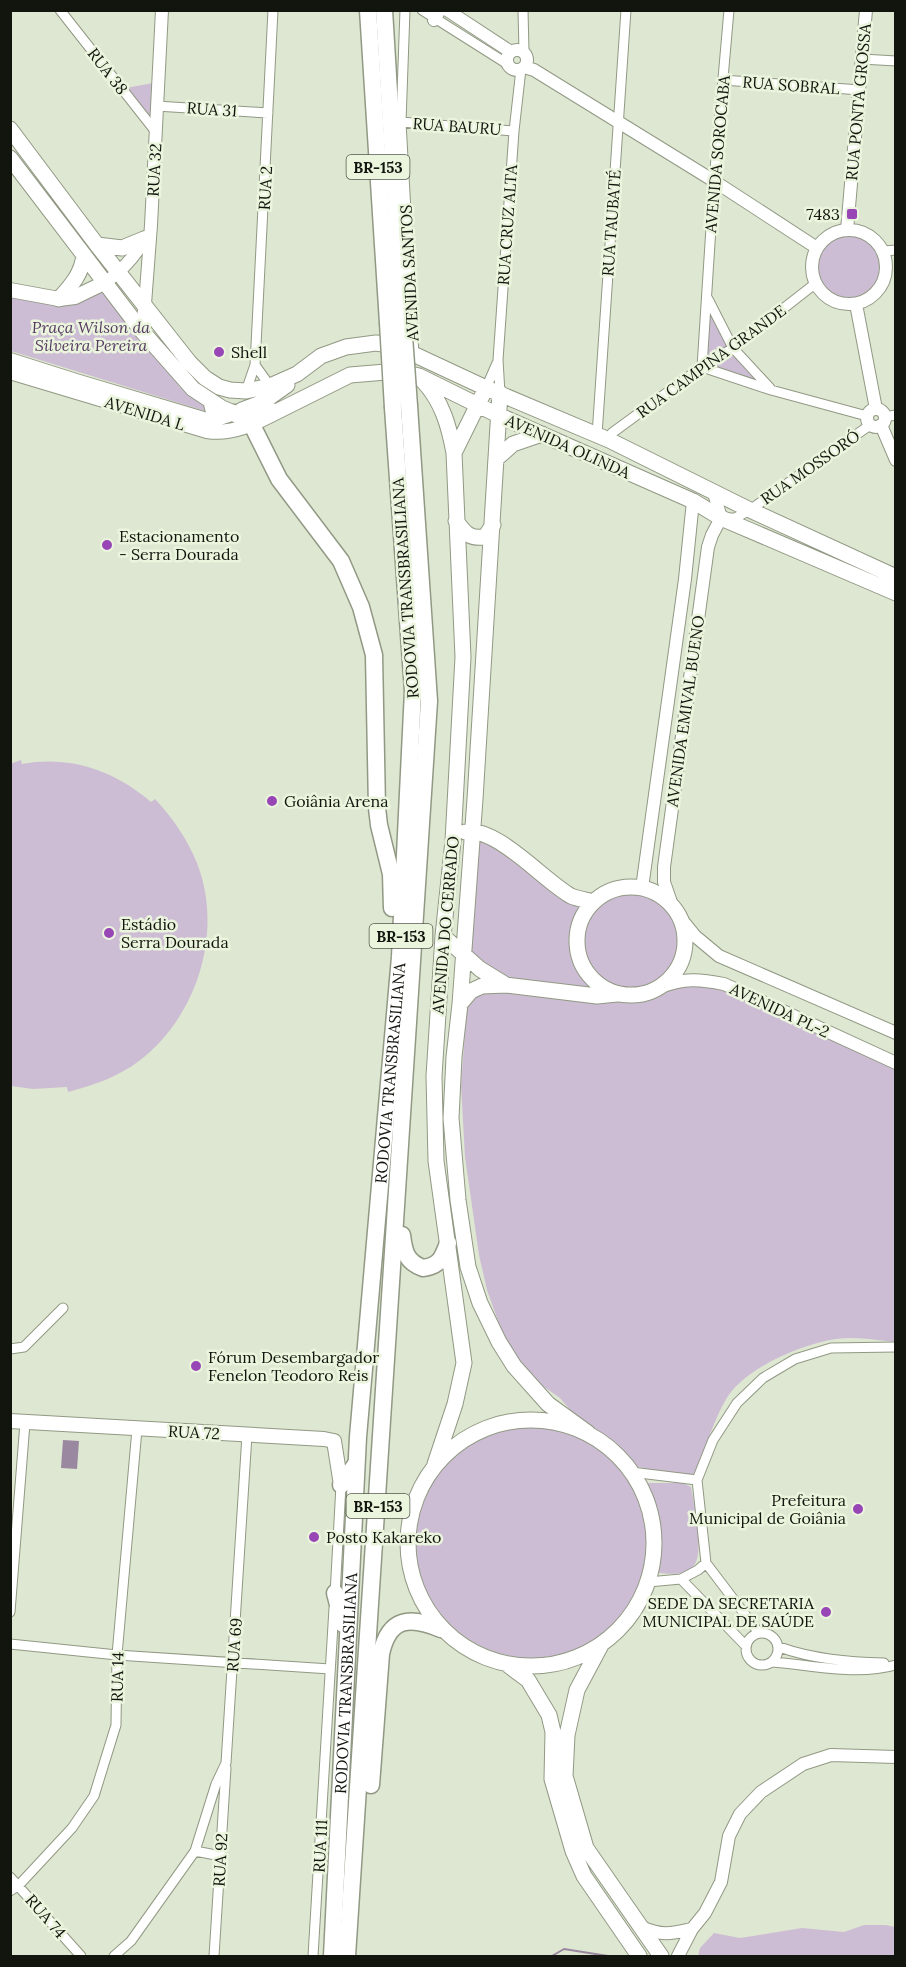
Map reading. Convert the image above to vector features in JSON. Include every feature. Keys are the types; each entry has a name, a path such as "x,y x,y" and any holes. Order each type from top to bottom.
{"highway":[{"name":"RODOVIA TRANSBRASILIANA","path":"368,10 396,322"},
{"name":"RODOVIA TRANSBRASILIANA","path":"332,1956 357,1463 397,992 413,691 384,10"},
{"name":"RODOVIA TRANSBRASILIANA","path":"347,1956 398,1204 429,701 401,407"},
{"path":"234,413 251,423 279,478 341,561 361,607 374,655 376,808 391,874 392,955 397,992"},
{"path":"398,1204 405,1253 413,1264 423,1269 434,1266 443,1258 448,1243"},
{"path":"341,1485 357,1463"},
{"path":"335,1593 342,1617 347,1666"},
{"path":"352,1892 360,1862 369,1806 384,1639 400,1623 410,1621 424,1622 441,1629"}],"main road":[{"path":"10,129 189,362 205,378 219,387 246,391 234,413"},
{"path":"10,158 141,330 193,389 211,402 234,413 262,402 286,386 297,374"},
{"path":"98,245 122,248 144,239"},
{"path":"59,299 79,273 84,255"},
{"path":"10,290 59,299 75,297 106,282"},
{"name":"AVENIDA OLINDA","path":"246,391 270,386 297,374 321,356 345,347 376,343 396,346 493,391 603,437 750,510 896,577"},
{"name":"AVENIDA L","path":"10,360 75,386 221,434 278,411"},
{"name":"AVENIDA OLINDA","path":"234,413 278,411 356,373 398,371 419,376 498,415 693,501 721,518 896,593"},
{"name":"AVENIDA L","path":"10,372 75,386 210,421 234,413"},
{"path":"419,376 434,392 449,425 454,453"},
{"name":"AVENIDA DO CERRADO","path":"435,1464 455,1404 464,1363 436,1161 434,1076 443,936 453,841 463,657 454,453 476,404 493,391 498,415 493,525 451,1118 458,1200 468,1266 480,1303 499,1342 514,1366 548,1404 616,1454 638,1481 650,1509 655,1539 652,1569 648,1582 625,1624 601,1645"},
{"path":"210,421 214,414 211,402"},
{"path":"496,459 513,444 542,434"},
{"path":"456,521 466,535 476,538 485,537 493,525"},
{"path":"475,798 484,820 502,844"},
{"path":"453,841 463,833 473,831 502,844 572,896 594,902"},
{"path":"460,1004 471,991 482,986 506,985 597,996 642,994 660,987 674,974 683,957 686,939 681,920 672,905 659,894 642,888 625,887 608,892 594,902 584,914 579,927 577,942 579,957 586,970 595,981 622,994"},
{"path":"443,936 480,969 506,985"},
{"name":"RUA 72","path":"10,1421 324,1439 334,1441 341,1485"},
{"path":"588,1433 548,1421 506,1422 467,1437 435,1464 416,1494 407,1529 408,1566 420,1600 441,1629 466,1648 494,1661 508,1665 541,1666 572,1659 601,1645"},
{"path":"601,1645 577,1690 567,1735 565,1776 586,1848 661,1956"},
{"path":"508,1665 528,1680 549,1715 553,1732 552,1779 573,1851 584,1876 639,1956"}],"street":[{"name":"RUA 38","path":"60,10 156,132"},
{"name":"RUA 32","path":"141,330 151,225 162,10"},
{"name":"RUA 2","path":"246,391 255,365 273,10"},
{"name":"AVENIDA SANTOS","path":"405,10 401,122 414,355"},
{"path":"422,10 437,15 520,61 714,181 817,248"},
{"path":"447,10 520,61"},
{"name":"RUA CRUZ ALTA","path":"493,391 498,360 523,10"},
{"name":"RUA TAUBATÉ","path":"603,437 618,122 626,10"},
{"name":"AVENIDA SOROCABA","path":"702,367 714,181 729,10"},
{"name":"RUA PONTA GROSSA","path":"847,230 866,10"},
{"path":"862,59 896,61"},
{"name":"RUA SOBRAL","path":"723,80 860,90"},
{"name":"RUA 31","path":"156,106 268,113"},
{"name":"RUA BAURU","path":"401,122 514,131"},
{"path":"10,176 27,179"},
{"path":"106,282 141,247 151,225"},
{"path":"847,230 859,231 890,251 885,278 880,288 865,301 856,304 842,303 825,295 816,283 812,268 817,248 825,239 847,230"},
{"name":"RUA CAMPINA GRANDE","path":"603,437 612,433 702,367 733,348 816,283"},
{"path":"707,298 733,348 771,390"},
{"path":"856,304 879,418 895,457"},
{"name":"RUA CRUZ ALTA","path":"493,391 498,360"},
{"path":"255,365 270,386"},
{"path":"702,367 771,390 879,418"},
{"name":"RUA MOSSORÓ","path":"721,518 735,518 750,510 879,418"},
{"path":"714,492 721,518"},
{"name":"AVENIDA EMIVAL BUENO","path":"642,888 693,501"},
{"name":"AVENIDA EMIVAL BUENO","path":"672,905 664,882 664,867 700,597 710,541 721,518"},
{"path":"684,579 696,582 700,597"},
{"path":"658,780 662,790 663,805 671,812"},
{"name":"AVENIDA PL-2","path":"681,920 695,936 719,956 896,1033"},
{"name":"AVENIDA PL-2","path":"660,987 677,981 698,979 724,984 896,1063"},
{"path":"10,1349 24,1347 63,1308"},
{"path":"759,1633 706,1563 697,1480 713,1440 737,1403 763,1378 795,1359 831,1348 896,1347"},
{"path":"10,1611 25,1423"},
{"name":"RUA 14","path":"10,1891 19,1885 72,1828 94,1796 116,1725 117,1655 137,1429"},
{"name":"RUA 69","path":"114,1956 130,1941 195,1851 216,1784 226,1762 248,1435"},
{"path":"631,1472 697,1480"},
{"name":"RUA 111","path":"314,1956 341,1485"},
{"path":"648,1582 681,1579 706,1563"},
{"path":"681,1579 746,1646 748,1655 755,1663 772,1662 850,1670 880,1669 896,1663"},
{"path":"746,1646 751,1638 759,1633 765,1633 774,1638 779,1647 803,1656 850,1662 896,1663"},
{"path":"10,1644 117,1655 330,1669"},
{"path":"772,1662 776,1658 779,1647"},
{"path":"678,1956 721,1882 729,1836 740,1814 761,1792 803,1764 831,1755 896,1756"},
{"name":"RUA 92","path":"214,1956 226,1762"},
{"path":"195,1851 221,1856"},
{"name":"RUA 74","path":"10,1876 81,1956"},
{"path":"641,1927 666,1935 692,1929"}],"green space":[{"path":"153,83 151,119 126,88"},
{"path":"843,234 855,234 872,243 879,254 881,266 879,278 872,289 855,298 843,298 831,293 822,284 817,272 817,260 822,248 831,239"},
{"name":"Praça Wilson da Silveira Pereira","path":"104,287 179,386 207,407 205,411 11,351 10,298 53,304"},
{"path":"709,310 728,346 705,359"},
{"path":"732,350 764,385 707,366"},
{"name":"Estádio Serra Dourada","path":"21,760 22,764 58,762 91,768 123,782 151,802 155,799 174,821 189,846 205,890 206,944 200,971 190,997 176,1021 159,1043 131,1067 105,1080 68,1092 67,1087 33,1089 11,1086 10,764"},
{"path":"487,839 580,905 571,926 570,949 576,970 591,988 512,980 501,976 468,952 475,843"},
{"path":"631,890 650,894 666,904 676,920 680,939 676,958 666,974 650,984 631,988 612,984 596,974 586,958 582,939 586,920 596,904 612,894"},
{"path":"678,985 716,985 895,1068 895,1342 836,1339 779,1357 752,1373 740,1382 726,1399 694,1474 685,1477 635,1466 628,1461 618,1447 577,1418 560,1398 514,1366 487,1290 479,1255 465,1157 461,1085 467,1005 474,993 488,988 622,1000 657,993"},
{"path":"532,1424 577,1433 597,1444 615,1458 629,1476 640,1496 649,1541 640,1586 629,1606 615,1624 597,1638 577,1649 532,1658 487,1649 467,1638 449,1624 435,1606 424,1586 415,1541 424,1496 435,1476 449,1458 467,1444 487,1433"},
{"path":"644,1483 683,1483 691,1487 699,1542 696,1562 688,1571 674,1574 655,1572 658,1548 657,1527 653,1506"},
{"path":"864,1925 895,1927 895,1956 698,1956 700,1948 714,1933 740,1938 802,1928 844,1932"}],"shaded area":[{"path":"63,1440 79,1441 77,1469 61,1468"}],"waterway":[{"path":"552,1956 564,1949 608,1956"}],"place":[{"name":"7483","path":"852,214"},
{"name":"Shell","path":"219,352"},
{"name":"Estacionamento - Serra Dourada","path":"107,545"},
{"name":"Goiânia Arena","path":"272,801"},
{"name":"Estádio Serra Dourada","path":"109,933"},
{"name":"Fórum Desembargador Fenelon Teodoro Reis","path":"196,1366"},
{"name":"Prefeitura Municipal de Goiânia","path":"858,1509"},
{"name":"Posto Kakareko","path":"314,1537"},
{"name":"SEDE DA SECRETARIA MUNICIPAL DE SAÚDE","path":"826,1612"}]}
